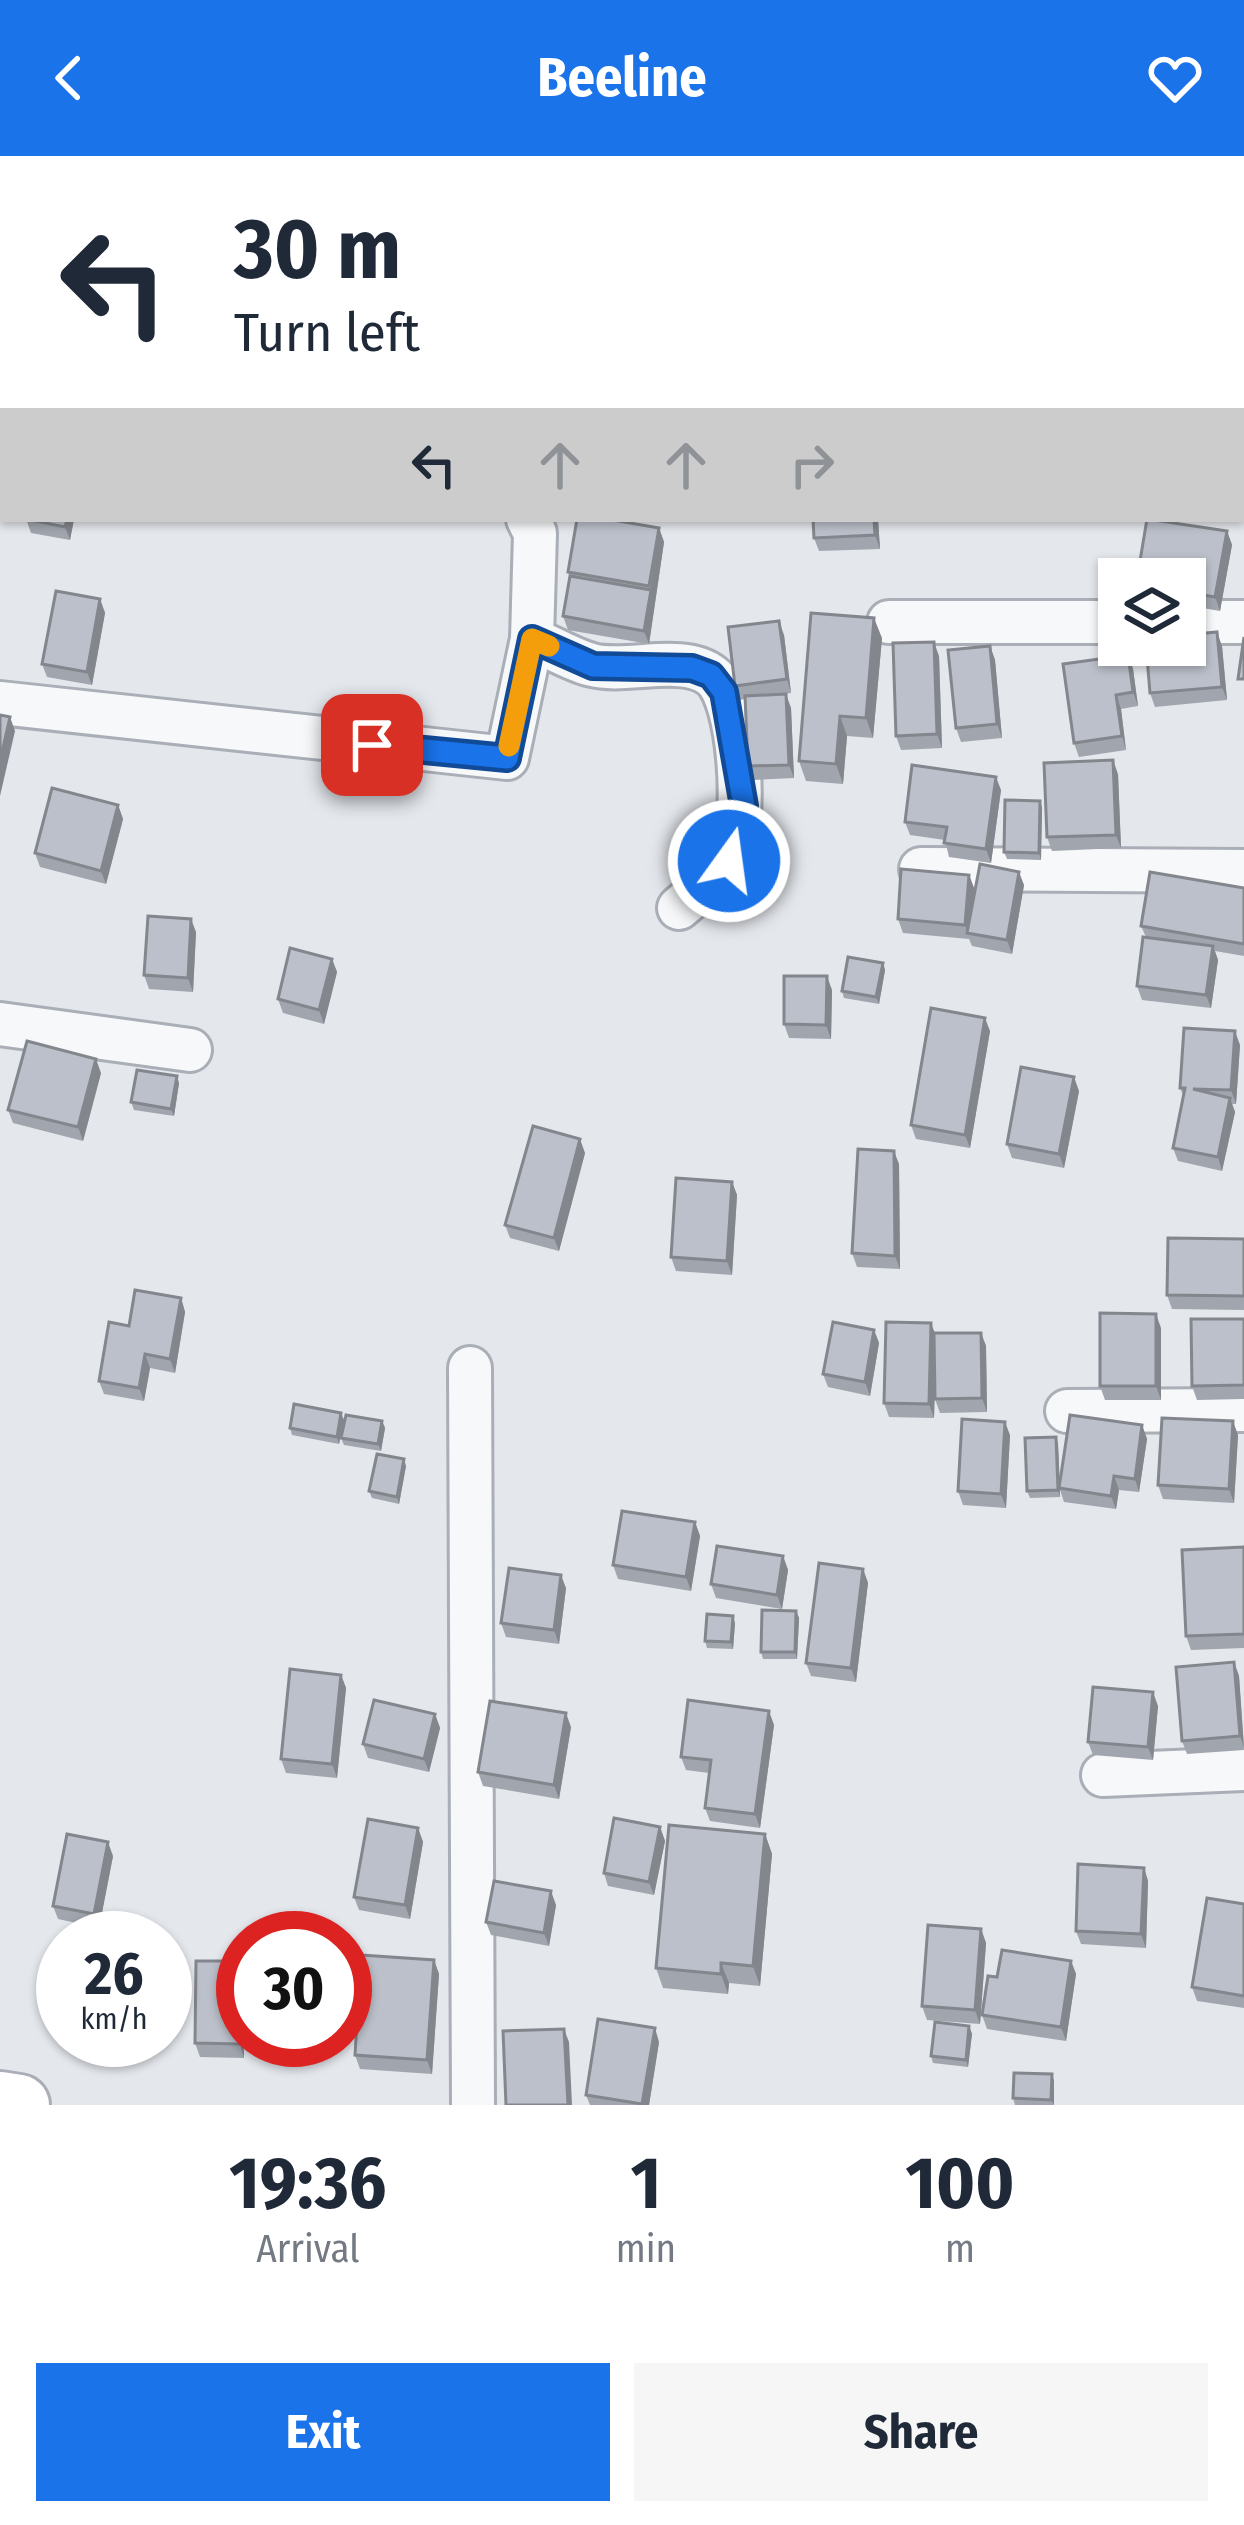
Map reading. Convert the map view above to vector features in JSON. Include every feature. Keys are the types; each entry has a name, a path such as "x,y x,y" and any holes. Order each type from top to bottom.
{"main road":[{"path":"0,2102 19,2105"}],"street":[{"path":"0,703 507,758 532,639 535,533 530,522"},
{"path":"889,622 1098,622"},
{"path":"1206,622 1244,622"},
{"path":"532,639 593,666 692,668 711,675 724,692 744,806 738,838 729,861 679,908"},
{"path":"921,869 1244,871"},
{"path":"0,1024 190,1049"},
{"path":"470,1368 473,2105"},
{"path":"1067,1411 1244,1410"},
{"path":"1103,1775 1244,1769"}],"building":[{"path":"576,522 659,528 649,586 568,572"},
{"path":"813,522 874,522 875,535 814,538"},
{"path":"1146,522 1227,531 1215,597 1206,596 1206,558 1140,558"},
{"path":"570,576 651,590 644,631 563,616"},
{"path":"56,591 100,599 87,672 42,664"},
{"path":"811,613 874,618 866,718 840,716 836,764 799,761"},
{"path":"779,621 787,679 735,686 728,627"},
{"path":"1217,632 1222,687 1150,693 1148,666 1206,666 1206,633"},
{"path":"1244,637 1244,679 1238,679"},
{"path":"934,642 937,734 896,736 893,643"},
{"path":"990,646 997,724 956,728 948,650"},
{"path":"1098,659 1098,666 1129,666 1133,692 1116,695 1122,736 1074,743 1063,664"},
{"path":"786,694 789,765 748,766 745,696"},
{"path":"0,715 10,717 0,761"},
{"path":"1113,760 1116,835 1047,837 1044,763"},
{"path":"912,765 996,777 986,849 944,843 947,827 905,822"},
{"path":"52,788 118,805 101,871 35,853"},
{"path":"1005,800 1040,801 1039,853 1004,852"},
{"path":"980,864 1019,872 1007,940 967,933"},
{"path":"901,869 969,875 965,925 898,919"},
{"path":"1150,872 1244,888 1244,944 1141,926"},
{"path":"148,916 191,919 188,978 144,975"},
{"path":"1143,937 1213,946 1206,995 1137,986"},
{"path":"290,948 332,959 319,1010 278,999"},
{"path":"848,957 883,963 876,997 842,991"},
{"path":"784,976 827,976 826,1025 784,1024"},
{"path":"931,1008 985,1018 965,1135 911,1125"},
{"path":"1184,1028 1235,1031 1231,1090 1193,1089 1230,1098 1218,1157 1173,1148 1185,1088 1180,1088"},
{"path":"27,1041 96,1059 78,1127 8,1110"},
{"path":"1021,1067 1074,1077 1059,1154 1007,1144"},
{"path":"137,1070 177,1076 171,1109 131,1102"},
{"path":"533,1126 580,1139 554,1238 505,1225"},
{"path":"858,1149 894,1151 895,1256 852,1253"},
{"path":"676,1178 732,1182 727,1261 671,1257"},
{"path":"1168,1238 1244,1239 1244,1296 1167,1295"},
{"path":"135,1290 181,1298 170,1359 145,1354 139,1388 99,1381 109,1322 129,1326"},
{"path":"1100,1313 1156,1314 1156,1386 1100,1386"},
{"path":"1191,1319 1244,1319 1244,1385 1192,1386"},
{"path":"833,1322 874,1330 865,1382 823,1374"},
{"path":"886,1322 931,1323 929,1404 884,1403"},
{"path":"934,1333 981,1333 982,1398 935,1399"},
{"path":"294,1404 341,1413 337,1437 290,1428"},
{"path":"346,1415 382,1421 378,1444 341,1438"},
{"path":"1070,1415 1142,1425 1135,1479 1114,1476 1111,1496 1059,1488"},
{"path":"1162,1418 1233,1421 1229,1489 1158,1485"},
{"path":"962,1419 1005,1422 1001,1494 958,1491"},
{"path":"1056,1437 1058,1490 1027,1491 1025,1438"},
{"path":"377,1454 404,1459 397,1497 369,1491"},
{"path":"622,1511 695,1522 686,1577 613,1565"},
{"path":"717,1546 783,1556 777,1595 711,1584"},
{"path":"1244,1547 1244,1634 1186,1636 1182,1550"},
{"path":"819,1563 863,1569 851,1668 806,1663"},
{"path":"509,1568 561,1575 554,1630 501,1623"},
{"path":"762,1610 796,1611 795,1652 761,1652"},
{"path":"707,1614 733,1616 731,1642 705,1641"},
{"path":"1234,1662 1240,1736 1182,1741 1176,1667"},
{"path":"290,1669 341,1675 332,1764 281,1759"},
{"path":"1093,1687 1153,1692 1148,1747 1088,1742"},
{"path":"374,1700 435,1714 424,1759 363,1744"},
{"path":"688,1700 769,1711 755,1814 705,1808 711,1760 681,1757"},
{"path":"490,1701 566,1713 554,1785 478,1772"},
{"path":"614,1818 660,1827 649,1882 604,1873"},
{"path":"368,1819 418,1828 405,1905 354,1897"},
{"path":"669,1825 765,1834 753,1966 721,1963 721,1974 656,1968"},
{"path":"67,1834 108,1842 95,1911 53,1906"},
{"path":"1078,1864 1144,1868 1141,1934 1076,1931"},
{"path":"494,1881 551,1891 544,1933 486,1922"},
{"path":"1207,1898 1244,1904 1244,1996 1192,1987"},
{"path":"928,1925 981,1929 975,2010 922,2006"},
{"path":"1002,1950 1071,1961 1061,2027 982,2015 988,1976 997,1977"},
{"path":"372,1956 434,1960 427,2060 372,2056"},
{"path":"196,1961 216,1961 216,2043 195,2043"},
{"path":"598,2019 655,2028 642,2104 586,2095"},
{"path":"935,2022 969,2026 966,2060 931,2056"},
{"path":"564,2029 568,2105 506,2105 503,2031"},
{"path":"1014,2073 1052,2074 1051,2100 1013,2098"}],"slow traffic":[{"path":"509,746 532,639 549,646"}],"route":[{"path":"372,745 507,758 532,639 593,666 692,668 711,675 724,692 744,806 729,861"}]}
